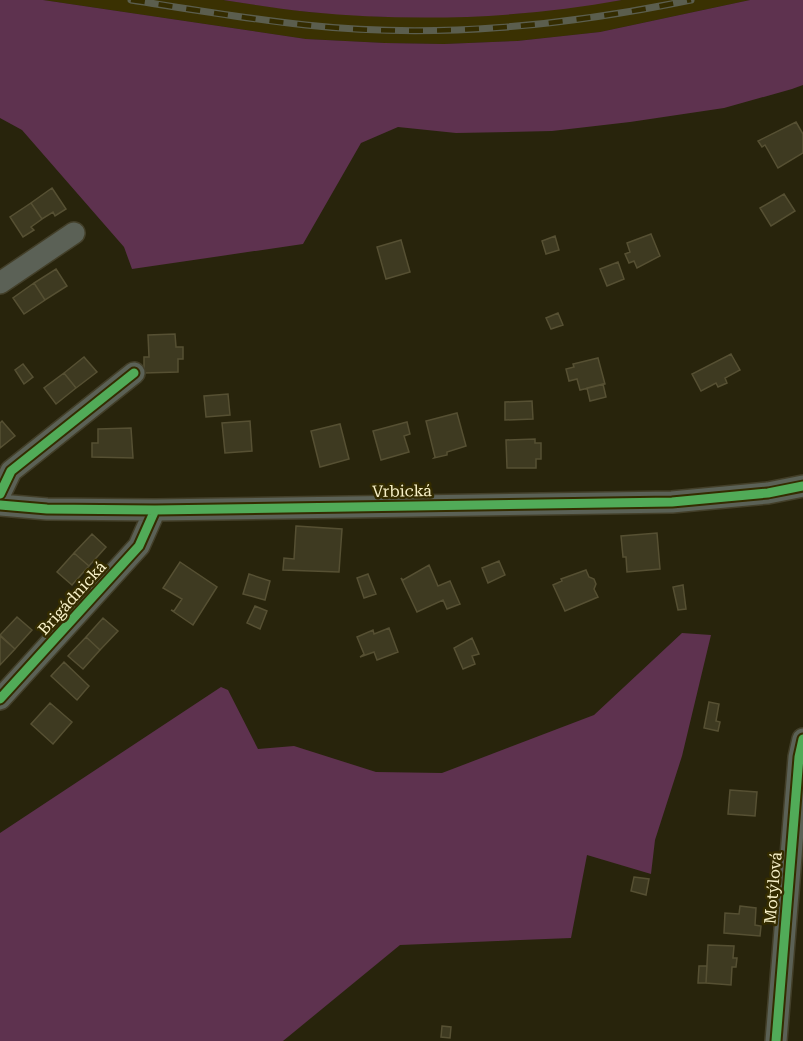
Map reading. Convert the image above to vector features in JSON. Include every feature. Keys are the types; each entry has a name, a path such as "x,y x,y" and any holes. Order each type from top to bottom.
{"street":[{"path":"0,283 74,234"},
{"path":"0,494 10,471 134,373"},
{"name":"Vrbická","path":"0,505 47,509 155,510 672,502 768,493 803,486"},
{"name":"Brigádnická","path":"0,699 139,546 155,510"},
{"name":"Motýlová","path":"776,1041 802,751"}],"shaded area":[{"path":"0,0 43,0 306,39 444,44 517,41 600,32 750,0 803,0 803,85 724,108 552,131 456,133 398,127 361,143 303,244 132,269 124,247 22,130 0,118"},
{"path":"43,0 223,0 308,12 386,17 443,17 515,14 622,0 750,0 600,32 517,41 444,44 306,39"},
{"path":"223,0 622,0 505,15 426,18 309,12"},
{"path":"682,633 711,635 682,756 655,840 651,874 587,855 571,938 400,945 283,1041 0,1041 0,833 221,687 228,690 258,749 294,746 376,772 442,773 594,715"}],"building":[{"path":"796,122 803,134 803,153 778,168 765,145 762,147 758,141"},
{"path":"52,188 66,209 55,216 53,212 42,219 31,203"},
{"path":"784,194 795,211 771,226 760,208"},
{"path":"31,203 42,219 31,227 34,230 23,237 10,217"},
{"path":"651,234 660,256 637,268 634,261 629,263 625,254 630,252 627,243"},
{"path":"555,236 559,250 546,254 542,241"},
{"path":"401,240 410,272 386,279 377,247"},
{"path":"618,262 624,279 607,286 600,269"},
{"path":"56,269 67,286 45,300 34,283"},
{"path":"34,283 45,300 24,314 13,298"},
{"path":"558,313 563,325 551,329 546,318"},
{"path":"175,334 176,347 183,347 183,359 178,359 178,372 144,373 144,357 149,357 148,335"},
{"path":"731,354 740,370 725,378 727,383 718,387 716,383 701,391 692,374"},
{"path":"84,357 97,372 76,388 64,373"},
{"path":"598,358 605,384 580,390 577,379 569,381 566,369 574,367 573,364"},
{"path":"23,364 33,377 24,384 15,370"},
{"path":"64,373 76,388 56,404 44,388"},
{"path":"603,384 606,397 590,401 587,388"},
{"path":"228,394 230,415 206,417 204,396"},
{"path":"532,401 533,419 505,420 505,402"},
{"path":"457,413 466,446 434,458 426,421"},
{"path":"2,421 15,436 0,448 0,423"},
{"path":"250,421 252,451 225,453 222,423"},
{"path":"407,422 410,434 404,436 409,452 381,460 373,431"},
{"path":"340,424 349,459 320,467 311,431"},
{"path":"131,428 133,458 92,457 92,443 98,443 98,429"},
{"path":"535,439 535,443 541,443 541,459 536,459 536,468 507,468 506,440"},
{"path":"296,526 342,529 339,572 283,570 284,558 294,559"},
{"path":"657,533 660,569 627,572 621,536"},
{"path":"92,534 106,547 89,566 74,553"},
{"path":"74,553 89,566 72,585 57,572"},
{"path":"499,561 505,575 488,583 482,568"},
{"path":"180,562 217,587 193,625 171,610 174,611 182,599 163,588"},
{"path":"429,565 438,586 450,581 460,604 447,609 443,600 417,612 401,578 403,580"},
{"path":"586,570 589,577 594,579 596,584 594,589 598,597 565,611 553,585 562,581 561,579"},
{"path":"249,574 270,581 265,600 243,594"},
{"path":"368,574 376,594 364,598 357,578"},
{"path":"683,585 686,609 678,610 673,587"},
{"path":"255,606 267,611 260,629 247,623"},
{"path":"17,617 32,630 15,649 0,635"},
{"path":"103,618 118,631 100,650 86,637"},
{"path":"389,628 398,652 377,660 374,652 360,657 364,654 357,637 373,630 374,634"},
{"path":"0,636 15,649 0,665"},
{"path":"86,637 100,650 83,669 68,656"},
{"path":"472,638 479,654 472,656 475,664 463,669 454,648"},
{"path":"64,662 89,686 77,700 51,676"},
{"path":"709,702 719,704 716,721 720,722 718,731 704,728"},
{"path":"50,703 72,722 53,744 31,724"},
{"path":"730,790 757,792 755,816 728,814"},
{"path":"634,877 649,879 646,895 631,891"},
{"path":"740,906 756,908 755,925 761,926 760,936 724,933 725,913 739,914"},
{"path":"708,945 734,946 733,958 737,958 736,967 732,967 731,985 706,983"},
{"path":"699,966 707,966 706,983 698,983"},
{"path":"442,1026 451,1027 450,1038 441,1037"}],"railway":[{"path":"131,0 284,23 403,31 500,28 548,23 691,0"}],"cycle path":[{"path":"0,494 11,471 134,373"},
{"path":"0,505 47,509 155,510 672,502 768,493 803,486"},
{"path":"0,699 139,546 155,510"},
{"path":"776,1041 799,757 803,739"}]}
